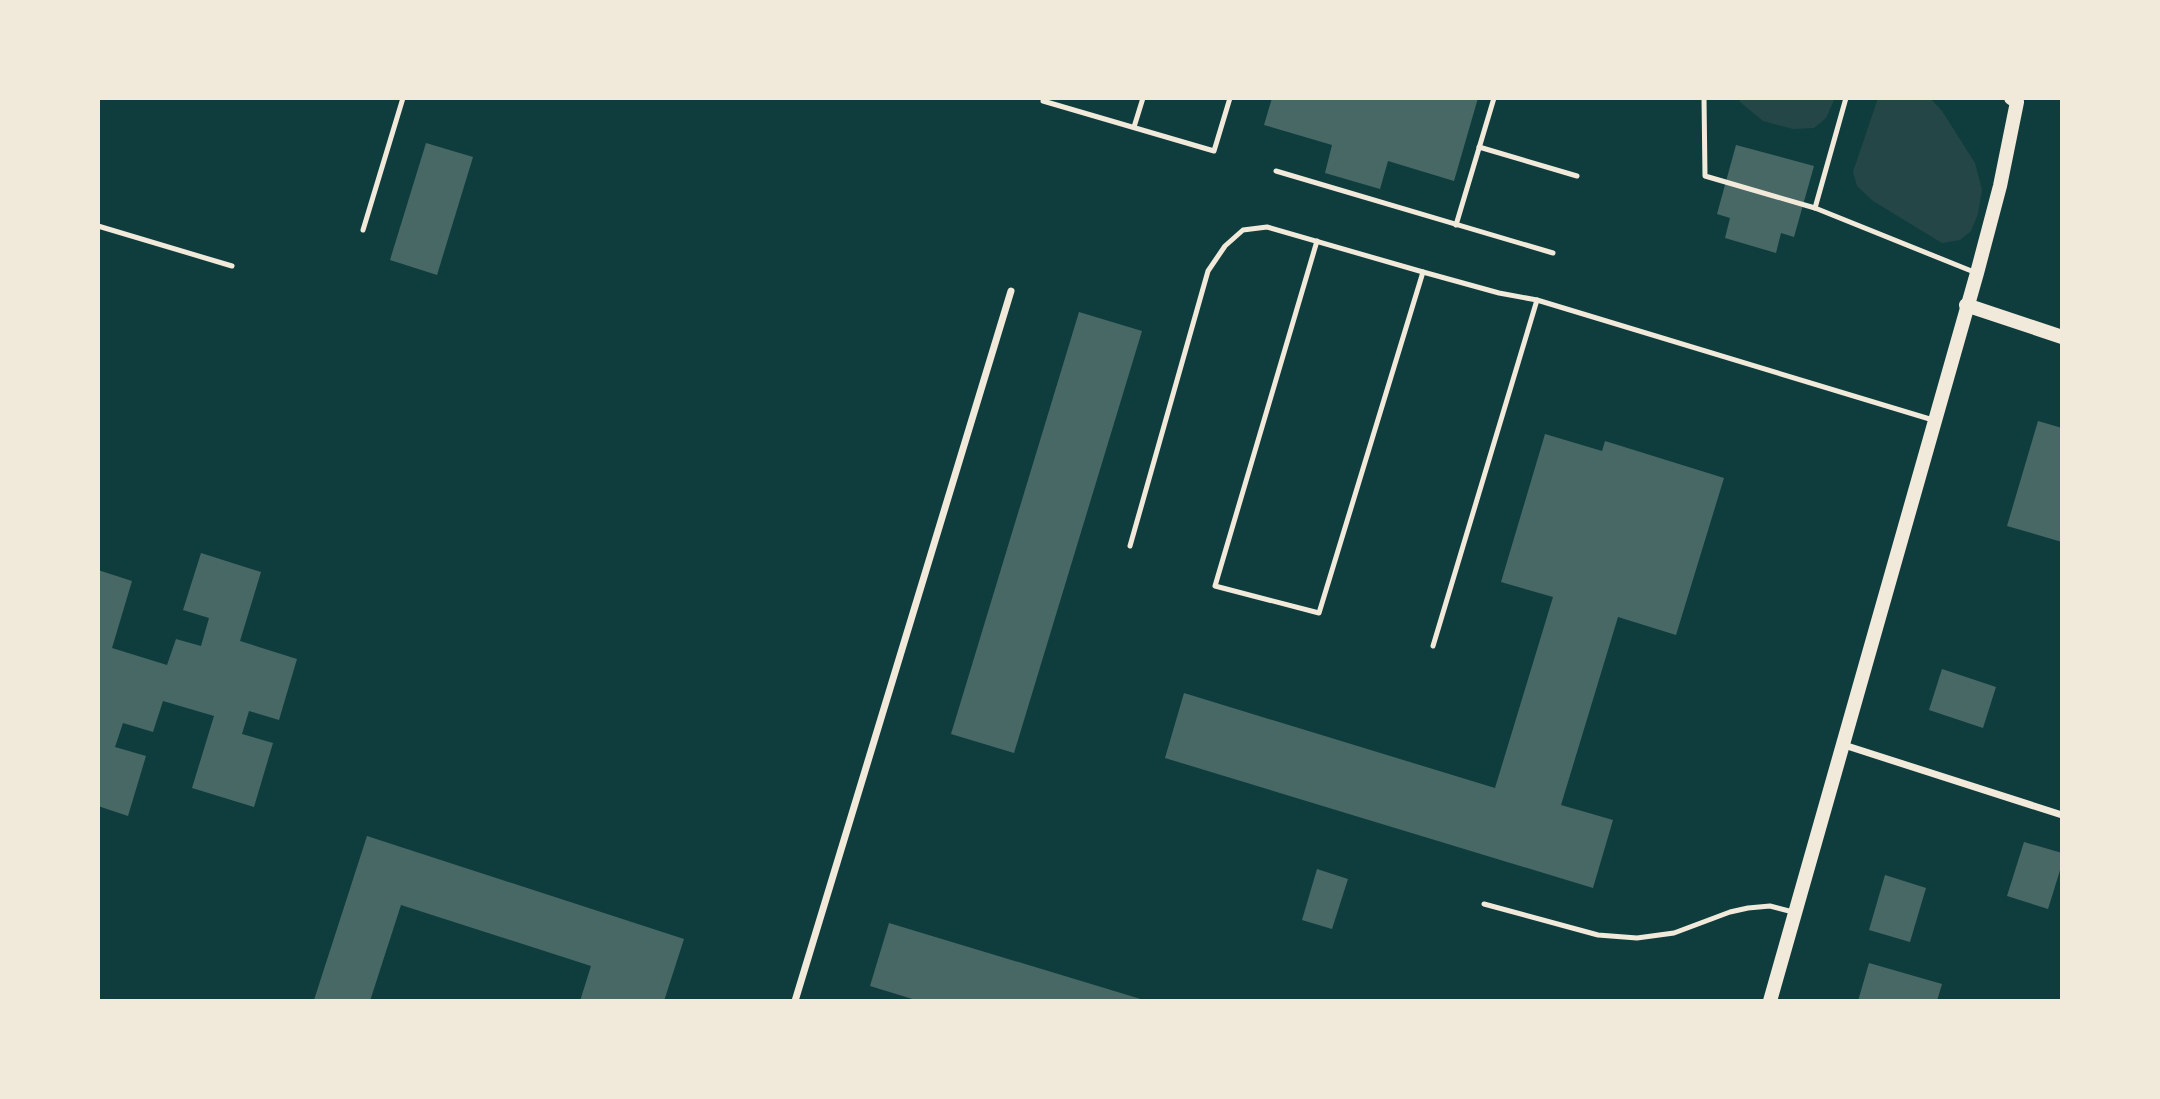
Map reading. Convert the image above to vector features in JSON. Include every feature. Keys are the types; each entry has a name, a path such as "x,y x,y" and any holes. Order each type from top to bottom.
{"main road":[{"path":"1770,1001 1936,421 2000,186 2015,99"},
{"path":"1966,305 2062,337"}],"street":[{"path":"795,1001 1011,291"},
{"path":"1844,745 2062,815"}],"lane":[{"path":"363,230 403,98"},
{"path":"1134,127 1143,98"},
{"path":"1043,101 1214,151 1230,98"},
{"path":"1456,225 1494,98"},
{"path":"1704,98 1705,176 1815,208 1976,273"},
{"path":"1815,208 1846,98"},
{"path":"1479,147 1577,176"},
{"path":"1276,172 1553,253"},
{"path":"98,226 232,266"},
{"path":"1130,546 1208,271 1225,246 1243,230 1267,227 1499,293 1537,300 1936,421"},
{"path":"1317,241 1215,586 1319,613 1423,272"},
{"path":"1433,646 1537,300"},
{"path":"1484,904 1598,935 1637,938 1674,933 1748,908 1770,906 1796,913"}],"shaded area":[{"path":"1739,98 1835,98 1826,118 1814,128 1793,129 1763,121 1740,102"},
{"path":"1878,98 1930,98 1942,111 1975,163 1982,190 1978,214 1971,231 1960,240 1942,243 1873,201 1857,186 1853,172"}],"building":[{"path":"1272,98 1478,98 1454,181 1388,161 1380,189 1325,173 1332,145 1264,125"},
{"path":"426,143 473,157 437,275 390,260"},
{"path":"1736,145 1814,166 1794,237 1781,233 1776,253 1725,238 1730,218 1717,214"},
{"path":"1079,312 1142,331 1014,753 951,734"},
{"path":"2038,421 2062,428 2062,542 2007,526"},
{"path":"1545,434 1602,451 1605,441 1724,478 1676,635 1618,617 1561,805 1613,820 1593,888 1165,758 1184,693 1495,788 1553,597 1501,582"},
{"path":"201,553 261,572 240,641 297,659 279,720 249,711 242,734 273,743 254,807 192,788 214,716 163,701 153,732 123,723 115,747 146,756 128,816 98,806 98,570 132,581 112,648 167,665 176,639 201,646 209,618 183,610"},
{"path":"1942,669 1996,687 1983,728 1929,710"},
{"path":"367,836 684,939 664,1001 580,1001 591,966 401,905 370,1001 314,1000"},
{"path":"2024,842 2062,853 2062,864 2048,909 2007,896"},
{"path":"1317,869 1348,879 1332,929 1302,920"},
{"path":"1885,875 1926,888 1910,942 1869,930"},
{"path":"889,923 1144,1001 919,1001 870,986"},
{"path":"1869,963 1942,984 1937,1001 1858,1001"}]}
